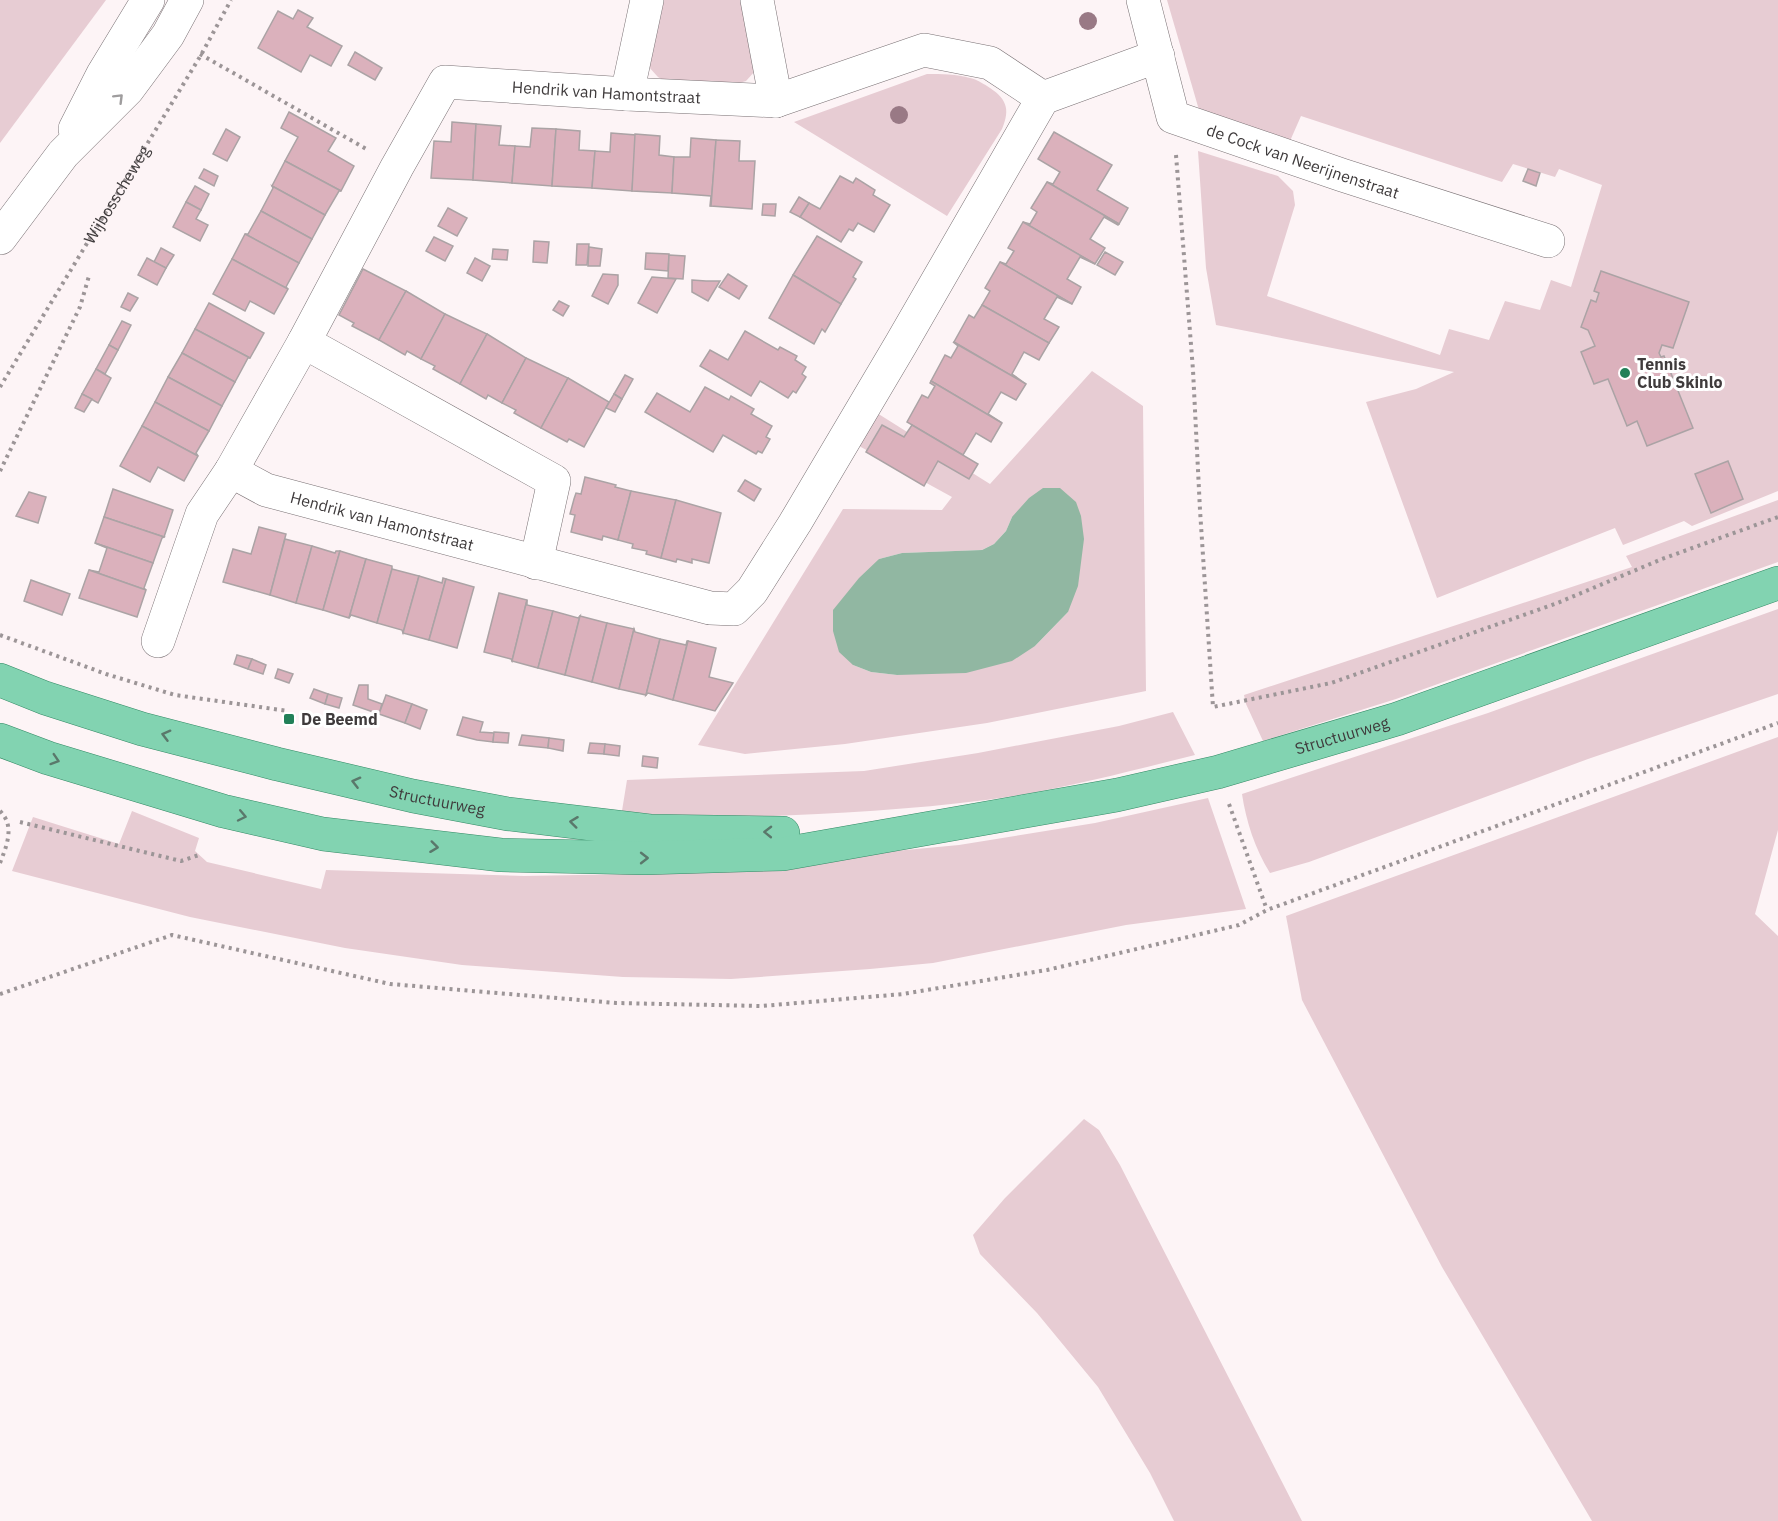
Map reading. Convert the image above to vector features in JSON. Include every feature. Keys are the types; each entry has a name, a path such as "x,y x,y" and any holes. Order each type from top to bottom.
{"main road":[{"name":"Structuurweg","path":"0,740 48,758 223,812 323,834 501,855 645,858 783,854 1117,795 1218,772 1397,719 1778,583"},
{"name":"Structuurweg","path":"0,680 45,698 142,729 231,753 413,796 508,814 650,831 890,834"}],"street":[{"path":"63,154 103,74 148,0"},
{"path":"0,238 63,154 128,89 168,35 188,0"},
{"path":"627,94 647,0"},
{"path":"757,0 776,101"},
{"path":"1143,0 1173,117"},
{"name":"Hendrik van Hamontstraat","path":"158,641 202,514 231,471 304,342 445,82 776,101 924,50 990,63 1042,98 801,513 752,591 734,609 710,608 266,490 231,471"},
{"path":"1042,98 1158,56"},
{"name":"de Cock van Neerijnenstraat","path":"1173,117 1342,175 1548,241"},
{"path":"304,342 554,481 536,563"}],"path":[{"name":"Wijbosscheweg","path":"0,387 201,55 231,0"},
{"path":"201,55 397,167"},
{"path":"1173,117 1194,370 1200,510 1213,707 1331,683 1555,604 1662,560 1778,517"},
{"path":"0,471 80,307 89,276"},
{"path":"0,635 106,674 175,695 288,711"},
{"path":"0,994 172,935 390,984 616,1003 762,1006 903,994 1047,970 1239,925 1268,910 1778,723"},
{"path":"1218,772 1268,910"},
{"path":"0,811 6,817 9,830 5,852 0,863"},
{"path":"20,822 181,861 199,855"}],"shaded area":[{"path":"0,0 106,0 0,143"},
{"path":"661,0 741,0 755,71 746,81 722,88 668,83 658,77 648,66"},
{"path":"1167,0 1778,0 1778,491 1692,526 1684,521 1623,545 1615,528 1437,598 1366,402 1416,389 1454,372 1216,325 1206,268 1198,151 1278,176 1293,191 1295,205 1267,296 1440,355 1449,329 1489,340 1505,301 1540,310 1551,280 1571,287 1602,185 1559,169 1555,177 1513,164 1502,182 1301,116 1290,141 1199,110"},
{"path":"927,74 954,75 977,80 999,95 1006,109 1002,129 947,216 794,122"},
{"path":"1092,371 1143,406 1146,691 987,723 845,744 745,754 698,745 843,509 942,510 952,497 850,441 869,408 990,484","holes":["1012,517 1068,612 1035,646 897,675 871,672 853,665 879,559 902,553 982,550 994,544 1006,531"]},
{"path":"1043,488 1060,488 1076,502 1081,516 1084,539 1078,586 1068,612 1035,646 1012,661 966,673 897,675 871,672 853,665 839,652 833,631 833,610 859,578 879,559 902,553 982,550 994,544 1006,531 1012,517 1029,498"},
{"path":"1778,500 1778,562 1396,699 1263,741 1246,704 1244,695 1632,567 1626,556"},
{"path":"1778,609 1778,694 1588,759 1309,862 1270,873 1260,854 1249,825 1242,794 1488,713"},
{"path":"1173,712 1195,755 1038,792 945,805 862,811 654,821 621,817 627,780 864,771 978,753 1119,726"},
{"path":"1778,737 1778,830 1755,914 1778,936 1778,1521 1592,1521 1442,1267 1302,1000 1286,916"},
{"path":"1208,798 1246,909 1126,925 933,963 731,979 623,977 462,965 345,948 190,917 12,871 33,817 119,844 132,811 199,838 195,851 207,862 321,889 326,870 524,876 633,874 959,845 1095,823"},
{"path":"1084,1119 1099,1130 1120,1165 1302,1521 1174,1521 1150,1473 1098,1387 1037,1313 980,1254 973,1235 1005,1198"}],"building":[{"path":"298,10 313,18 307,27 342,46 331,66 310,55 301,72 258,48 278,11 293,19"},
{"path":"355,52 382,68 375,80 348,65"},
{"path":"289,112 336,138 328,151 354,166 341,191 285,161 298,137 281,128"},
{"path":"452,122 476,124 473,180 431,178 434,141 451,142"},
{"path":"476,124 501,126 499,145 515,146 512,183 473,180"},
{"path":"532,128 556,129 552,186 512,183 515,146 530,147"},
{"path":"226,129 240,137 227,161 213,154"},
{"path":"556,129 580,131 579,150 595,151 592,188 552,186"},
{"path":"1054,132 1112,165 1097,190 1128,208 1119,224 1047,182 1053,184 1060,172 1038,159"},
{"path":"611,133 636,135 632,191 592,188 595,151 610,152"},
{"path":"635,134 660,136 659,155 674,157 672,193 632,191"},
{"path":"691,138 716,140 711,206 711,196 672,193 674,157 690,157"},
{"path":"716,140 740,141 739,161 755,161 752,209 711,206"},
{"path":"285,161 341,191 325,215 272,186"},
{"path":"204,169 218,176 214,186 199,178"},
{"path":"1528,169 1540,173 1536,186 1523,181"},
{"path":"840,176 853,183 856,178 875,190 873,195 890,205 874,232 858,223 853,231 849,229 841,242 800,217 809,203 820,209"},
{"path":"1047,182 1119,224 1104,217 1090,239 1105,248 1095,264 1023,222 1030,224 1037,212 1031,208"},
{"path":"195,186 209,194 201,210 186,202"},
{"path":"272,186 325,215 312,239 261,211"},
{"path":"799,197 809,203 800,217 790,212"},
{"path":"186,202 201,210 196,219 208,225 200,241 173,227"},
{"path":"763,204 776,204 775,216 762,215"},
{"path":"448,208 467,218 457,236 438,226"},
{"path":"261,211 312,239 299,263 245,234 248,234"},
{"path":"1023,222 1095,264 1080,257 1067,279 1081,287 1072,304 1000,262 1006,264 1014,251 1008,248"},
{"path":"245,234 299,263 286,287 288,289 232,259"},
{"path":"817,236 862,262 853,277 856,279 841,304 793,275"},
{"path":"434,237 453,246 445,261 426,251"},
{"path":"534,241 549,242 547,263 533,262"},
{"path":"577,244 589,244 587,265 576,265"},
{"path":"589,247 602,249 600,266 588,266"},
{"path":"161,248 174,255 166,268 154,262"},
{"path":"493,249 508,250 507,260 492,259"},
{"path":"1105,252 1123,262 1115,275 1097,265"},
{"path":"646,253 669,254 668,271 645,269"},
{"path":"669,255 685,256 683,279 668,278"},
{"path":"147,258 166,268 157,285 138,275"},
{"path":"475,258 490,266 482,281 467,273"},
{"path":"232,259 288,289 274,314 250,301 245,311 213,294"},
{"path":"1000,262 1072,304 1057,297 1044,319 1059,327 1049,343 982,305 990,291 985,288"},
{"path":"363,269 406,291 379,340 352,326 354,323 339,315"},
{"path":"1601,271 1689,302 1673,348 1662,345 1659,353 1661,357 1664,356 1693,428 1647,446 1637,421 1627,426 1608,379 1594,384 1581,352 1595,346 1588,330 1581,327 1591,300 1596,302 1599,293 1594,291"},
{"path":"603,274 618,275 618,285 608,304 592,296"},
{"path":"728,274 747,286 739,299 719,287"},
{"path":"793,275 841,304 825,332 822,329 814,344 769,318"},
{"path":"652,277 676,279 657,313 638,303"},
{"path":"692,280 720,281 708,301 692,292"},
{"path":"406,291 445,314 421,359 407,351 405,355 379,340"},
{"path":"128,293 138,298 130,311 121,307"},
{"path":"559,301 569,306 563,316 553,310"},
{"path":"209,303 264,333 250,358 195,329"},
{"path":"982,305 1049,343 1039,360 1024,352 1012,374 1026,384 954,342 969,315 974,318"},
{"path":"445,314 487,334 460,384 433,369 435,366 421,359"},
{"path":"122,321 131,325 118,350 109,345"},
{"path":"195,329 250,358 235,382 182,353"},
{"path":"745,331 778,350 780,347 797,356 795,360 806,367 802,374 806,377 796,393 793,391 788,398 760,381 751,396 700,366 710,350 728,360"},
{"path":"487,334 526,358 502,403 488,395 486,399 460,384"},
{"path":"953,342 1026,384 1016,400 1001,392 988,414 1002,423 931,381 945,355 951,358 958,346"},
{"path":"109,345 118,350 105,374 96,369"},
{"path":"182,353 235,382 222,406 168,377"},
{"path":"526,358 568,378 541,428 514,413 516,410 502,403"},
{"path":"96,369 111,378 98,403 82,394"},
{"path":"625,375 633,379 622,399 614,394"},
{"path":"168,377 222,406 209,431 155,402"},
{"path":"568,378 609,402 584,447 569,439 567,442 541,428"},
{"path":"931,381 1002,423 991,442 976,433 963,455 907,422 922,395 928,398 935,386 930,383"},
{"path":"705,387 729,400 731,396 754,409 751,414 772,426 766,437 770,439 762,453 758,451 756,454 723,435 713,452 645,412 657,393 690,412"},
{"path":"82,394 92,399 84,412 75,408"},
{"path":"614,394 622,399 615,412 606,408"},
{"path":"155,402 209,431 196,453 198,456 142,426"},
{"path":"882,425 904,437 912,425 978,464 969,479 938,461 924,486 866,452"},
{"path":"142,426 198,456 184,481 158,467 150,482 120,466"},
{"path":"1728,461 1743,499 1711,513 1695,474"},
{"path":"585,477 631,491 618,540 603,536 602,540 571,532 575,515 570,514 576,493 581,494"},
{"path":"745,480 761,489 754,501 738,491"},
{"path":"113,489 173,510 164,537 104,517"},
{"path":"631,491 676,500 661,558 646,554 647,551 632,548 633,544 618,540"},
{"path":"29,492 46,497 38,523 16,516"},
{"path":"676,500 721,513 709,563 692,559 692,563 677,559 676,562 661,558"},
{"path":"104,517 164,537 153,563 95,543"},
{"path":"259,527 286,534 270,595 223,582 233,549 251,554"},
{"path":"285,539 312,546 296,603 270,595"},
{"path":"95,543 153,563 144,588 146,590 89,570 99,572 107,548"},
{"path":"312,546 335,553 340,551 323,610 296,603"},
{"path":"340,551 366,559 349,618 323,610"},
{"path":"366,559 392,566 377,623 351,615 349,618"},
{"path":"392,569 419,576 403,633 402,630 377,623"},
{"path":"89,570 146,590 137,617 79,598"},
{"path":"419,576 442,583 443,578 446,579 429,640 403,633"},
{"path":"446,579 474,587 457,648 429,640"},
{"path":"31,580 70,594 62,615 24,601"},
{"path":"499,593 527,600 512,661 484,652"},
{"path":"527,600 527,605 553,611 538,668 512,661"},
{"path":"553,611 578,618 580,616 565,675 538,668"},
{"path":"580,616 607,623 592,682 565,675"},
{"path":"607,623 634,629 619,689 592,682"},
{"path":"634,629 635,632 660,639 646,695 619,689"},
{"path":"660,639 686,645 688,641 673,700 648,693 646,695"},
{"path":"688,641 716,648 709,677 733,683 715,711 673,700"},
{"path":"237,655 252,659 248,669 234,664"},
{"path":"252,659 266,665 263,674 248,669"},
{"path":"278,669 293,674 289,683 275,678"},
{"path":"359,685 368,685 368,699 382,704 379,714 353,705"},
{"path":"314,689 328,694 325,704 310,698"},
{"path":"328,694 342,698 339,708 325,704"},
{"path":"386,695 412,704 405,723 379,714"},
{"path":"412,704 427,710 420,729 405,723"},
{"path":"463,717 483,722 480,732 494,733 493,742 457,735"},
{"path":"494,732 509,733 508,743 493,742"},
{"path":"522,735 549,738 548,748 519,745"},
{"path":"549,738 564,740 563,751 548,748"},
{"path":"590,743 605,744 604,754 588,753"},
{"path":"605,744 620,746 619,756 604,754"},
{"path":"643,756 658,758 657,768 642,766"}],"place":[{"name":"Tennis Club Skinlo","path":"1625,373"},
{"name":"De Beemd","path":"289,719"}]}
